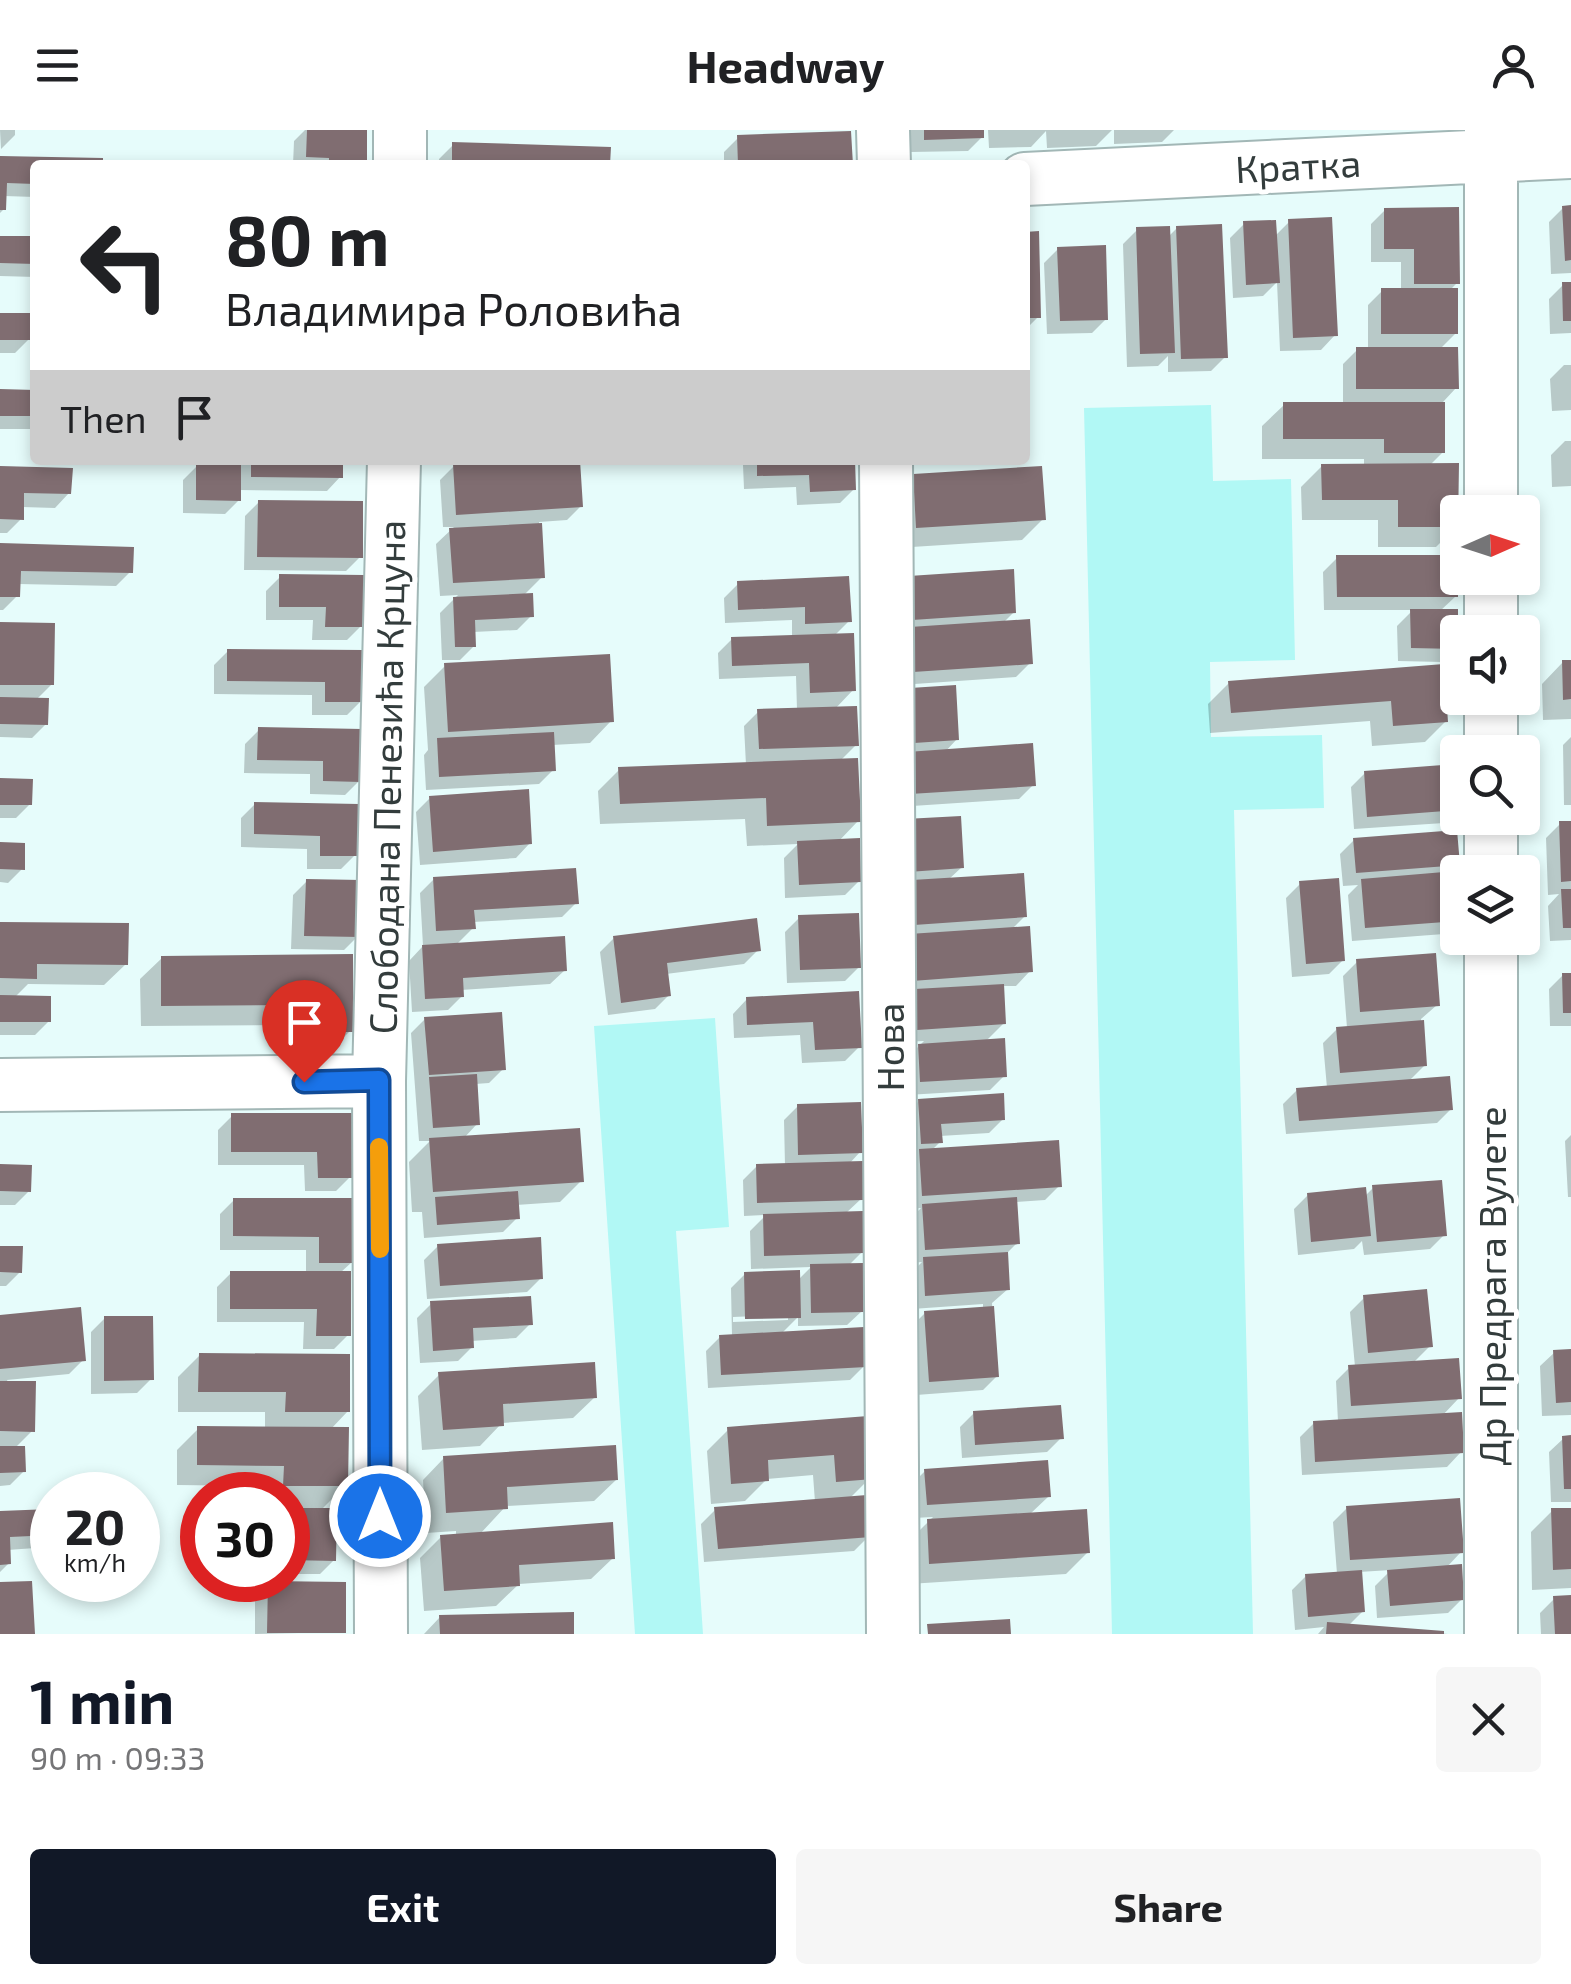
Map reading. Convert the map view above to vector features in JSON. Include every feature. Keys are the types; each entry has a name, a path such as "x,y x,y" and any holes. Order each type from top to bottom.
{"street":[{"path":"400,130 400,160"},
{"path":"883,130 884,160"},
{"path":"1491,143 1491,495"},
{"name":"Кратка","path":"1030,179 1491,143 1571,152"},
{"name":"Слободана Пенезића Крцуна","path":"380,1634 379,1080 394,465"},
{"name":"Нова","path":"886,465 893,1634"},
{"name":"Др Предрага Вулете","path":"1491,955 1491,1634"},
{"path":"0,1086 379,1080"}],"shaded area":[{"path":"1211,405 1213,481 1291,479 1295,660 1210,662 1211,737 1322,735 1324,808 1234,810 1253,1634 1112,1634 1084,408"},
{"path":"715,1018 729,1227 676,1231 703,1634 635,1634 594,1026"}],"building":[{"path":"307,130 367,130 367,160 306,157"},
{"path":"924,130 984,130 984,138 924,140"},
{"path":"851,131 853,160 738,160 737,135"},
{"path":"452,142 611,147 610,160 452,160"},
{"path":"0,156 103,158 30,160 30,184 7,183 6,210 0,210"},
{"path":"1571,205 1571,260 1565,261 1562,206"},
{"path":"1459,207 1460,284 1414,284 1414,249 1384,249 1384,208"},
{"path":"1332,217 1338,336 1293,338 1288,219"},
{"path":"1276,220 1280,283 1246,285 1243,221"},
{"path":"1222,224 1228,358 1181,359 1176,226"},
{"path":"1170,226 1175,353 1140,354 1136,227"},
{"path":"1039,231 1041,318 1030,318 1030,232"},
{"path":"0,236 30,236 30,264 0,263"},
{"path":"1106,245 1108,320 1060,321 1057,247"},
{"path":"1562,282 1571,282 1571,321 1563,321"},
{"path":"1381,288 1458,288 1458,334 1381,334"},
{"path":"0,313 30,313 30,340 0,340"},
{"path":"1356,347 1458,347 1459,389 1356,389"},
{"path":"0,389 30,390 30,416 0,416"},
{"path":"1283,402 1445,402 1445,453 1384,453 1384,439 1283,439"},
{"path":"1459,463 1458,495 1440,495 1440,527 1398,527 1398,500 1322,500 1321,464"},
{"path":"196,465 241,465 241,501 196,500"},
{"path":"251,465 343,465 343,478 251,477"},
{"path":"453,465 580,465 583,507 456,515"},
{"path":"757,465 855,465 856,490 810,492 809,475 757,476"},
{"path":"0,466 73,468 71,494 24,493 24,520 0,519"},
{"path":"1042,466 1046,520 916,528 913,474"},
{"path":"258,500 363,501 363,558 257,557"},
{"path":"542,523 545,578 453,583 449,528"},
{"path":"0,543 134,547 133,573 21,571 20,597 0,597"},
{"path":"1336,555 1440,555 1440,595 1458,595 1458,597 1337,597"},
{"path":"1014,569 1016,613 912,620 909,576"},
{"path":"279,574 364,575 364,627 325,627 326,607 279,607"},
{"path":"849,576 852,622 805,624 805,607 738,610 737,581"},
{"path":"533,593 534,617 475,620 476,647 455,647 453,597"},
{"path":"1410,609 1458,609 1458,615 1440,615 1440,649 1411,648"},
{"path":"1030,619 1033,664 913,672 910,627"},
{"path":"0,622 55,623 54,685 0,685"},
{"path":"854,633 856,691 810,693 809,663 732,666 731,637"},
{"path":"227,649 364,650 363,702 325,702 325,682 227,681"},
{"path":"610,654 614,722 448,732 444,663"},
{"path":"1562,660 1571,660 1571,699 1563,700"},
{"path":"1440,664 1440,715 1448,715 1448,722 1393,726 1391,701 1231,713 1228,681"},
{"path":"956,685 959,740 914,743 910,688"},
{"path":"0,697 49,698 48,725 0,724"},
{"path":"857,706 859,746 759,749 757,709"},
{"path":"258,727 362,729 361,782 323,781 323,761 257,760"},
{"path":"554,732 556,771 439,777 437,738"},
{"path":"1033,743 1036,786 910,794 907,752"},
{"path":"858,758 861,822 767,826 766,798 620,804 618,767"},
{"path":"1440,765 1440,811 1367,817 1364,771"},
{"path":"0,778 33,779 32,805 0,805"},
{"path":"529,789 532,844 433,852 429,796"},
{"path":"254,802 359,804 358,856 320,856 320,836 254,834"},
{"path":"961,816 964,868 908,872 905,819"},
{"path":"1559,821 1571,821 1571,881 1561,882"},
{"path":"1440,831 1440,835 1457,835 1459,855 1440,855 1440,867 1356,873 1353,838"},
{"path":"860,838 861,882 799,885 797,841"},
{"path":"0,842 25,843 25,870 0,869"},
{"path":"576,868 579,904 474,910 476,929 436,931 433,877"},
{"path":"1440,872 1440,922 1365,928 1361,879"},
{"path":"1024,873 1027,917 914,925 912,880"},
{"path":"1339,878 1345,961 1306,964 1299,881"},
{"path":"306,879 361,880 360,937 304,936"},
{"path":"1561,889 1571,889 1571,928 1563,928"},
{"path":"859,913 861,968 800,970 798,915"},
{"path":"757,918 761,951 667,963 671,996 621,1003 613,936"},
{"path":"0,922 129,923 128,965 37,964 37,979 0,978"},
{"path":"1030,926 1033,972 912,981 909,934"},
{"path":"565,936 567,971 463,978 464,997 425,999 422,945"},
{"path":"1436,953 1440,1006 1360,1012 1356,959"},
{"path":"353,954 353,1032 309,1032 308,1005 161,1006 161,956"},
{"path":"1562,973 1571,973 1571,1013 1563,1013"},
{"path":"1004,984 1006,1024 917,1030 915,989"},
{"path":"859,991 862,1048 815,1050 813,1022 747,1025 746,997"},
{"path":"0,995 51,996 51,1022 0,1022"},
{"path":"502,1012 506,1070 429,1075 424,1017"},
{"path":"1424,1020 1427,1066 1340,1073 1336,1027"},
{"path":"1005,1038 1007,1077 920,1082 918,1044"},
{"path":"477,1074 480,1125 433,1128 429,1077"},
{"path":"1450,1076 1453,1110 1299,1121 1296,1088"},
{"path":"1004,1093 1005,1120 941,1124 943,1143 921,1144 918,1099"},
{"path":"861,1102 863,1153 798,1155 797,1104"},
{"path":"231,1113 352,1113 352,1178 318,1178 317,1152 231,1152"},
{"path":"580,1128 584,1182 433,1192 429,1138"},
{"path":"1059,1140 1062,1187 922,1196 919,1149"},
{"path":"863,1161 863,1200 757,1203 756,1164"},
{"path":"0,1164 32,1165 31,1192 0,1191"},
{"path":"1442,1180 1447,1236 1377,1242 1372,1185"},
{"path":"1366,1187 1371,1236 1311,1242 1307,1193"},
{"path":"518,1191 520,1219 437,1225 435,1197"},
{"path":"1017,1197 1020,1244 925,1250 922,1204"},
{"path":"233,1198 354,1198 354,1263 319,1263 319,1237 233,1236"},
{"path":"863,1211 864,1253 764,1256 763,1214"},
{"path":"541,1237 543,1279 440,1286 437,1244"},
{"path":"0,1246 23,1246 22,1273 0,1272"},
{"path":"1008,1252 1010,1290 925,1296 923,1257"},
{"path":"863,1263 864,1312 811,1313 810,1264"},
{"path":"800,1270 801,1318 745,1319 744,1272"},
{"path":"230,1271 351,1271 351,1336 316,1336 317,1309 230,1309"},
{"path":"1427,1289 1433,1347 1368,1353 1363,1295"},
{"path":"531,1296 533,1325 473,1328 474,1348 433,1351 430,1301"},
{"path":"994,1306 999,1377 929,1382 924,1311"},
{"path":"81,1307 86,1361 0,1369 0,1315"},
{"path":"104,1316 153,1316 154,1380 104,1381"},
{"path":"864,1327 866,1367 721,1375 719,1335"},
{"path":"1571,1349 1571,1402 1556,1403 1553,1350"},
{"path":"199,1353 350,1354 350,1412 285,1412 286,1392 198,1392"},
{"path":"1459,1358 1462,1399 1351,1406 1348,1365"},
{"path":"595,1362 597,1398 503,1404 504,1426 443,1430 438,1372"},
{"path":"0,1381 36,1381 35,1432 0,1431"},
{"path":"1061,1405 1064,1439 975,1445 973,1411"},
{"path":"1462,1412 1464,1453 1315,1462 1313,1421"},
{"path":"868,1416 873,1479 836,1482 834,1455 768,1460 769,1481 731,1484 727,1427"},
{"path":"197,1426 349,1427 348,1486 310,1486 310,1472 284,1472 284,1466 197,1465"},
{"path":"1571,1435 1571,1489 1564,1489 1562,1436"},
{"path":"616,1445 618,1480 507,1487 508,1509 446,1513 443,1456"},
{"path":"0,1446 25,1446 26,1472 0,1473"},
{"path":"1048,1460 1051,1497 927,1505 924,1469"},
{"path":"867,1495 871,1537 718,1549 714,1507"},
{"path":"1460,1498 1464,1553 1350,1560 1346,1506"},
{"path":"310,1508 337,1508 336,1561 310,1560"},
{"path":"1551,1508 1571,1508 1571,1569 1553,1570"},
{"path":"1087,1509 1090,1553 929,1564 927,1519"},
{"path":"30,1510 30,1536 10,1537 11,1564 0,1565 0,1511"},
{"path":"613,1522 615,1559 519,1565 520,1586 444,1591 440,1535"},
{"path":"1462,1564 1464,1600 1390,1606 1387,1570"},
{"path":"1362,1570 1365,1612 1308,1617 1305,1574"},
{"path":"30,1581 35,1634 0,1634 0,1582"},
{"path":"310,1582 346,1582 346,1633 267,1633 268,1602 310,1602"},
{"path":"1571,1595 1571,1634 1555,1634 1553,1596"},
{"path":"574,1612 574,1634 440,1634 439,1615"},
{"path":"1010,1619 1011,1634 928,1634 927,1624"},
{"path":"1327,1622 1444,1631 1444,1634 1326,1634"}],"slow traffic":[{"path":"379,1147 380,1249"}],"route":[{"path":"304,1082 379,1080 380,1516"}]}
